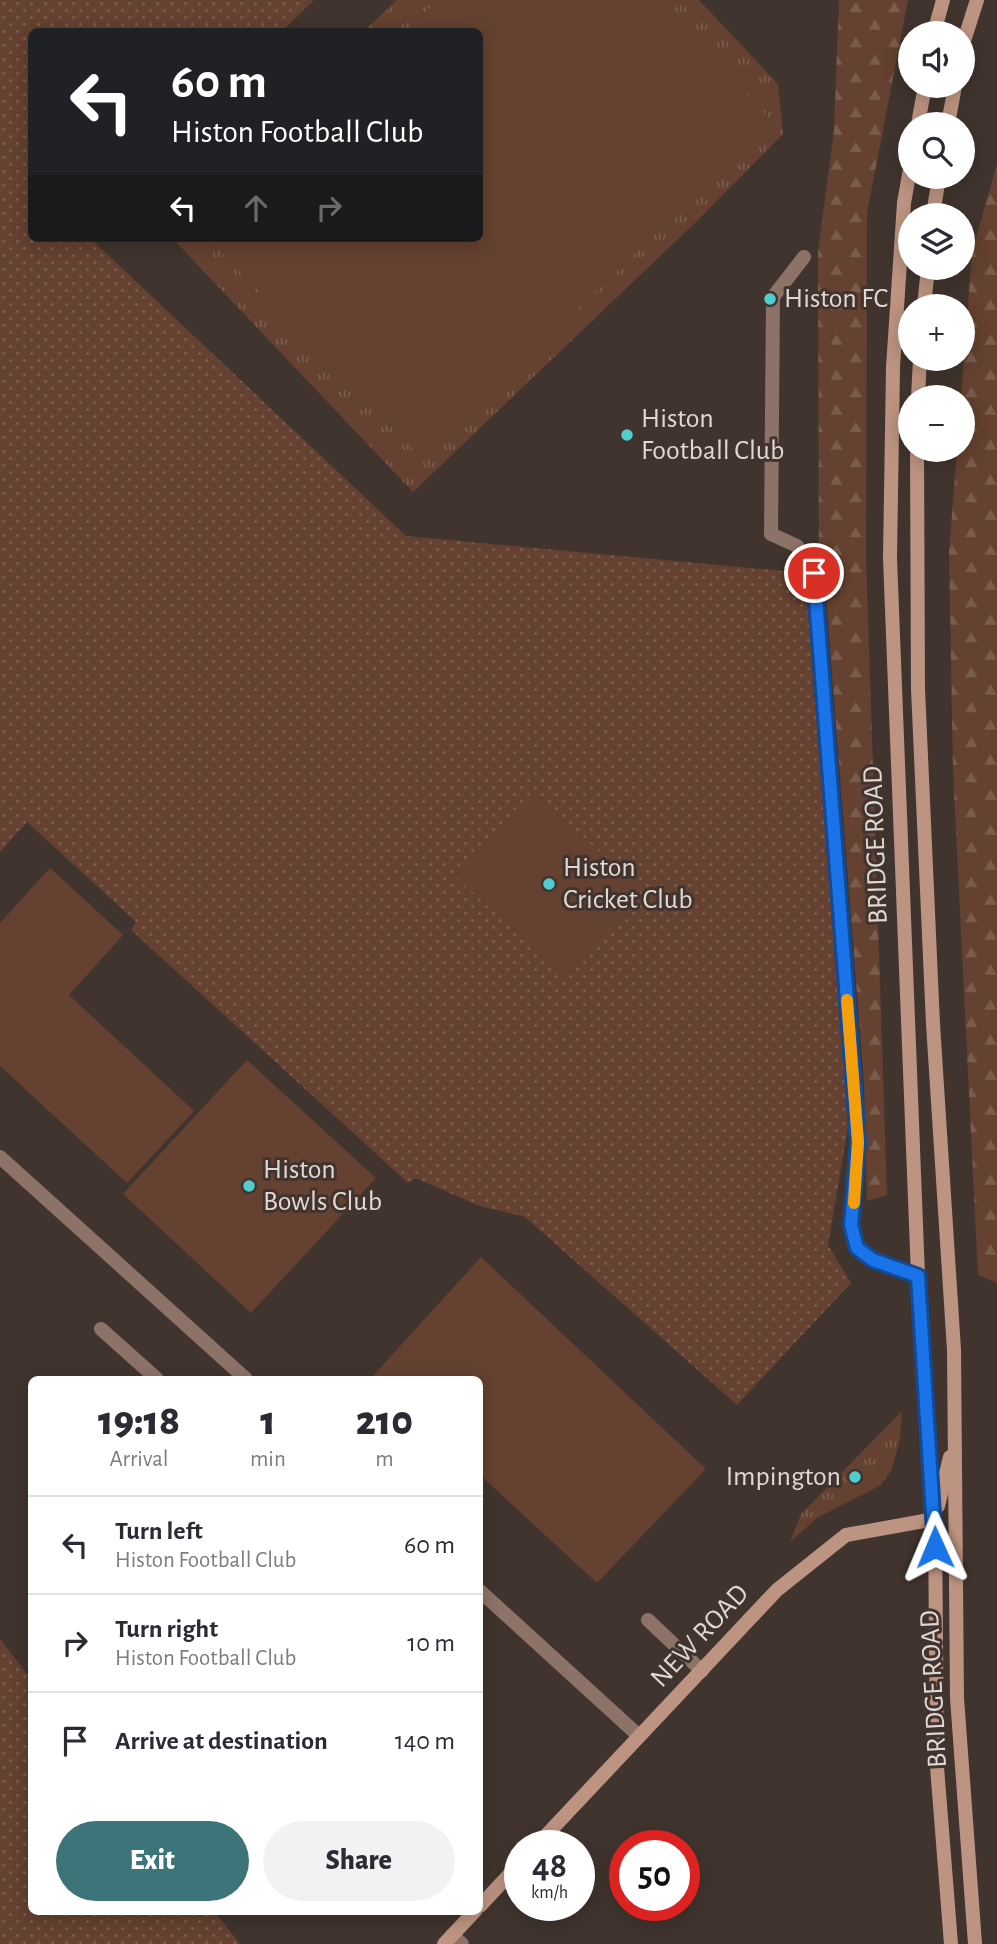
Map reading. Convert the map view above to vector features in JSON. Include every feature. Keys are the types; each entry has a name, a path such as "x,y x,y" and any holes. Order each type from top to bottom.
{"main road":[{"path":"937,21 943,0"},
{"path":"970,21 977,0"},
{"name":"BRIDGE ROAD","path":"906,189 892,367 890,558 918,1276 935,1519 937,1767 951,1944"},
{"name":"BRIDGE ROAD","path":"918,462 918,689 956,1432 954,1589 957,1698 975,1944"},
{"name":"BRIDGE ROAD","path":"935,1519 956,1432"},
{"path":"935,1519 954,1589"},
{"name":"NEW ROAD","path":"551,1830 777,1590 846,1535 935,1519"},
{"path":"483,1903 504,1880"},
{"path":"453,1941 472,1915"}],"lane":[{"path":"804,257 773,297 771,534 797,546 814,573 858,1142 851,1225 857,1248 873,1260 918,1276"},
{"path":"0,1157 243,1376"},
{"path":"101,1329 154,1376"},
{"path":"483,1594 639,1736"},
{"path":"648,1620 702,1671"}],"green space":[{"path":"0,0 314,0 285,28 28,28 28,242 94,242 406,536 805,573 848,1127 828,1245 851,1283 737,1405 525,1217 480,1206 415,1178 408,1183 131,930 136,922 27,822 0,852"},
{"path":"397,0 699,0 778,84 783,134 698,220 413,492 176,242 483,242 483,28 367,28"},
{"path":"438,0 654,0 772,121 423,459 211,242 483,242 483,28 408,28"},
{"path":"839,0 908,0 904,21 898,21 898,52 867,213 866,558 887,1195 867,1201 864,1083 826,596 819,555 818,252 834,130"},
{"path":"997,164 997,1283 978,1275 953,770 949,552 956,462 975,462 975,385 962,385 963,371 975,371 975,294 969,294 970,280 975,280 975,241"},
{"name":"Histon Cricket Club","path":"533,792 642,890 565,976 456,877"},
{"path":"50,868 123,935 69,995 194,1111 127,1183 0,1066 0,923"},
{"name":"Histon Bowls Club","path":"247,1060 376,1178 251,1313 123,1194"},
{"path":"481,1257 706,1469 597,1583 483,1478 483,1376 373,1376"},
{"path":"902,1411 900,1439 892,1469 881,1485 817,1518 790,1542 801,1514"},
{"path":"0,1639 28,1675 28,1915 217,1915 240,1944 0,1944"}],"slow traffic":[{"path":"847,1000 858,1142 854,1203"}],"place":[{"name":"Histon FC","path":"770,299"},
{"name":"Histon Football Club","path":"627,435"},
{"name":"Histon Cricket Club","path":"549,884"},
{"name":"Histon Bowls Club","path":"249,1186"},
{"name":"Impington","path":"855,1477"}],"route":[{"path":"814,573 858,1142 851,1225 857,1248 873,1260 918,1276 935,1547"}]}
